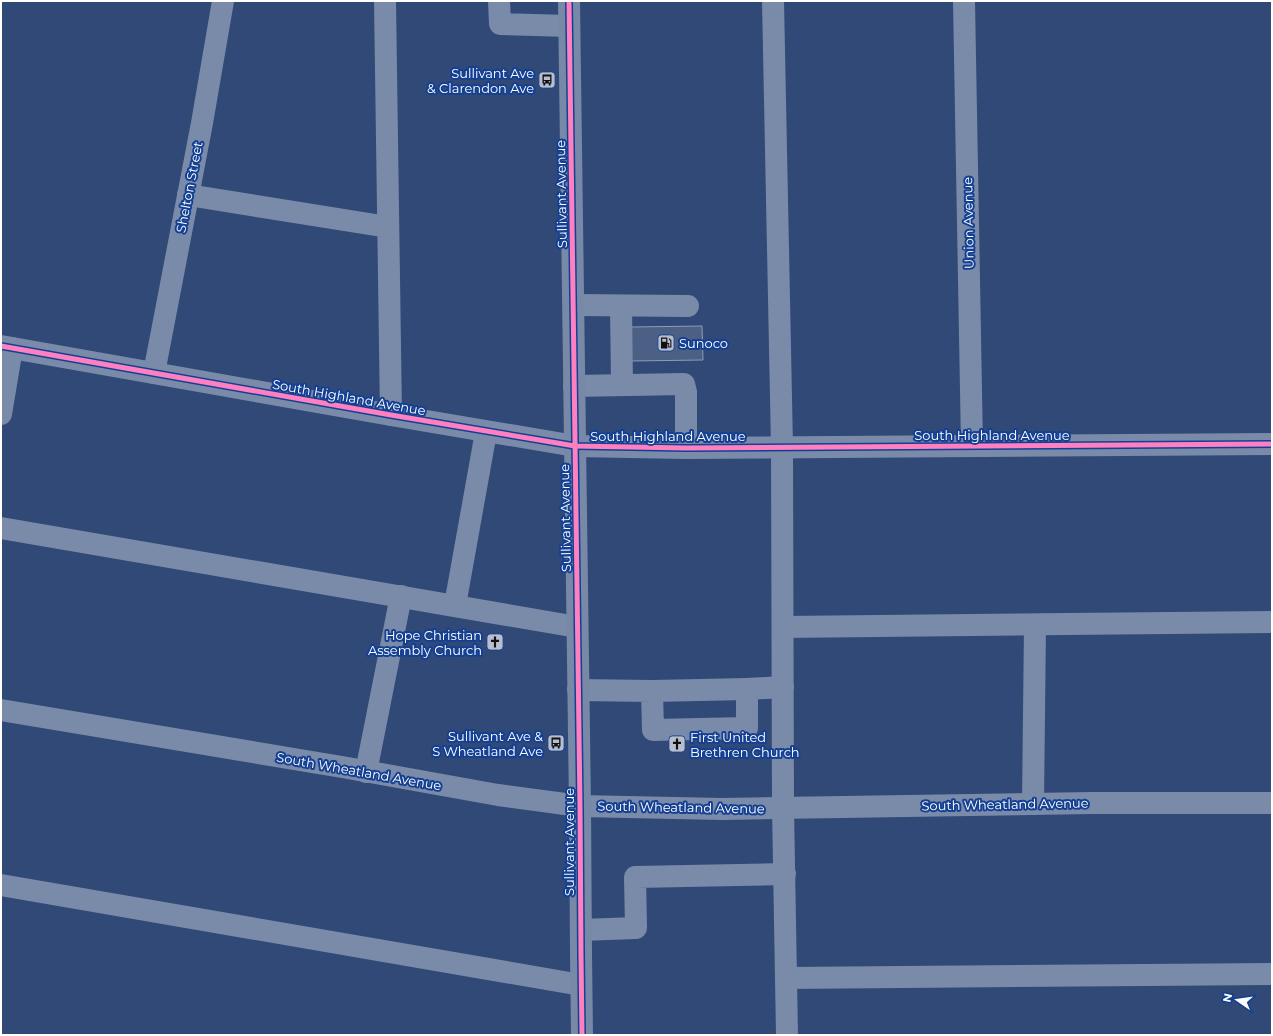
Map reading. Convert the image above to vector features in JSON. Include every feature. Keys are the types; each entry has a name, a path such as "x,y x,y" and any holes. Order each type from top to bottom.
{"main road":[{"name":"Sullivant Avenue","path":"569,1 582,1035"}],"street":[{"name":"Shelton Street","path":"154,373 223,1"},
{"path":"385,1 391,415"},
{"path":"499,1 500,24 569,26"},
{"path":"773,1 782,447 783,808 787,1035"},
{"name":"Union Avenue","path":"964,1 972,446"},
{"path":"188,195 388,227"},
{"path":"574,305 688,306"},
{"path":"621,306 622,385"},
{"path":"1,414 7,347"},
{"name":"South Highland Avenue","path":"7,347 486,432 575,446 686,448 1272,444"},
{"path":"574,386 684,384 686,392 686,448"},
{"path":"455,605 486,432"},
{"path":"1,528 577,627"},
{"path":"366,772 402,596"},
{"path":"783,627 1272,622"},
{"path":"1033,804 1035,625"},
{"path":"578,690 652,691 783,687"},
{"path":"652,691 653,730 668,730 747,728 747,689"},
{"name":"South Wheatland Avenue","path":"1,710 498,795 580,806 722,809 1033,804 1272,803"},
{"path":"581,930 636,928 635,877 784,874"},
{"path":"1,885 581,985"},
{"path":"786,978 1272,974"}],"building":[{"name":"Sunoco","path":"702,326 703,360 630,361 630,327"}],"cycle path":[{"path":"569,1 582,1035"},
{"path":"1,346 575,446 686,448 1272,444"}],"place":[{"name":"Sullivant Ave & Clarendon Ave","path":"547,80"},
{"name":"Sunoco","path":"666,343"},
{"name":"Hope Christian Assembly Church","path":"495,642"},
{"name":"Sullivant Ave & S Wheatland Ave","path":"556,743"},
{"name":"First United Brethren Church","path":"677,744"}]}
